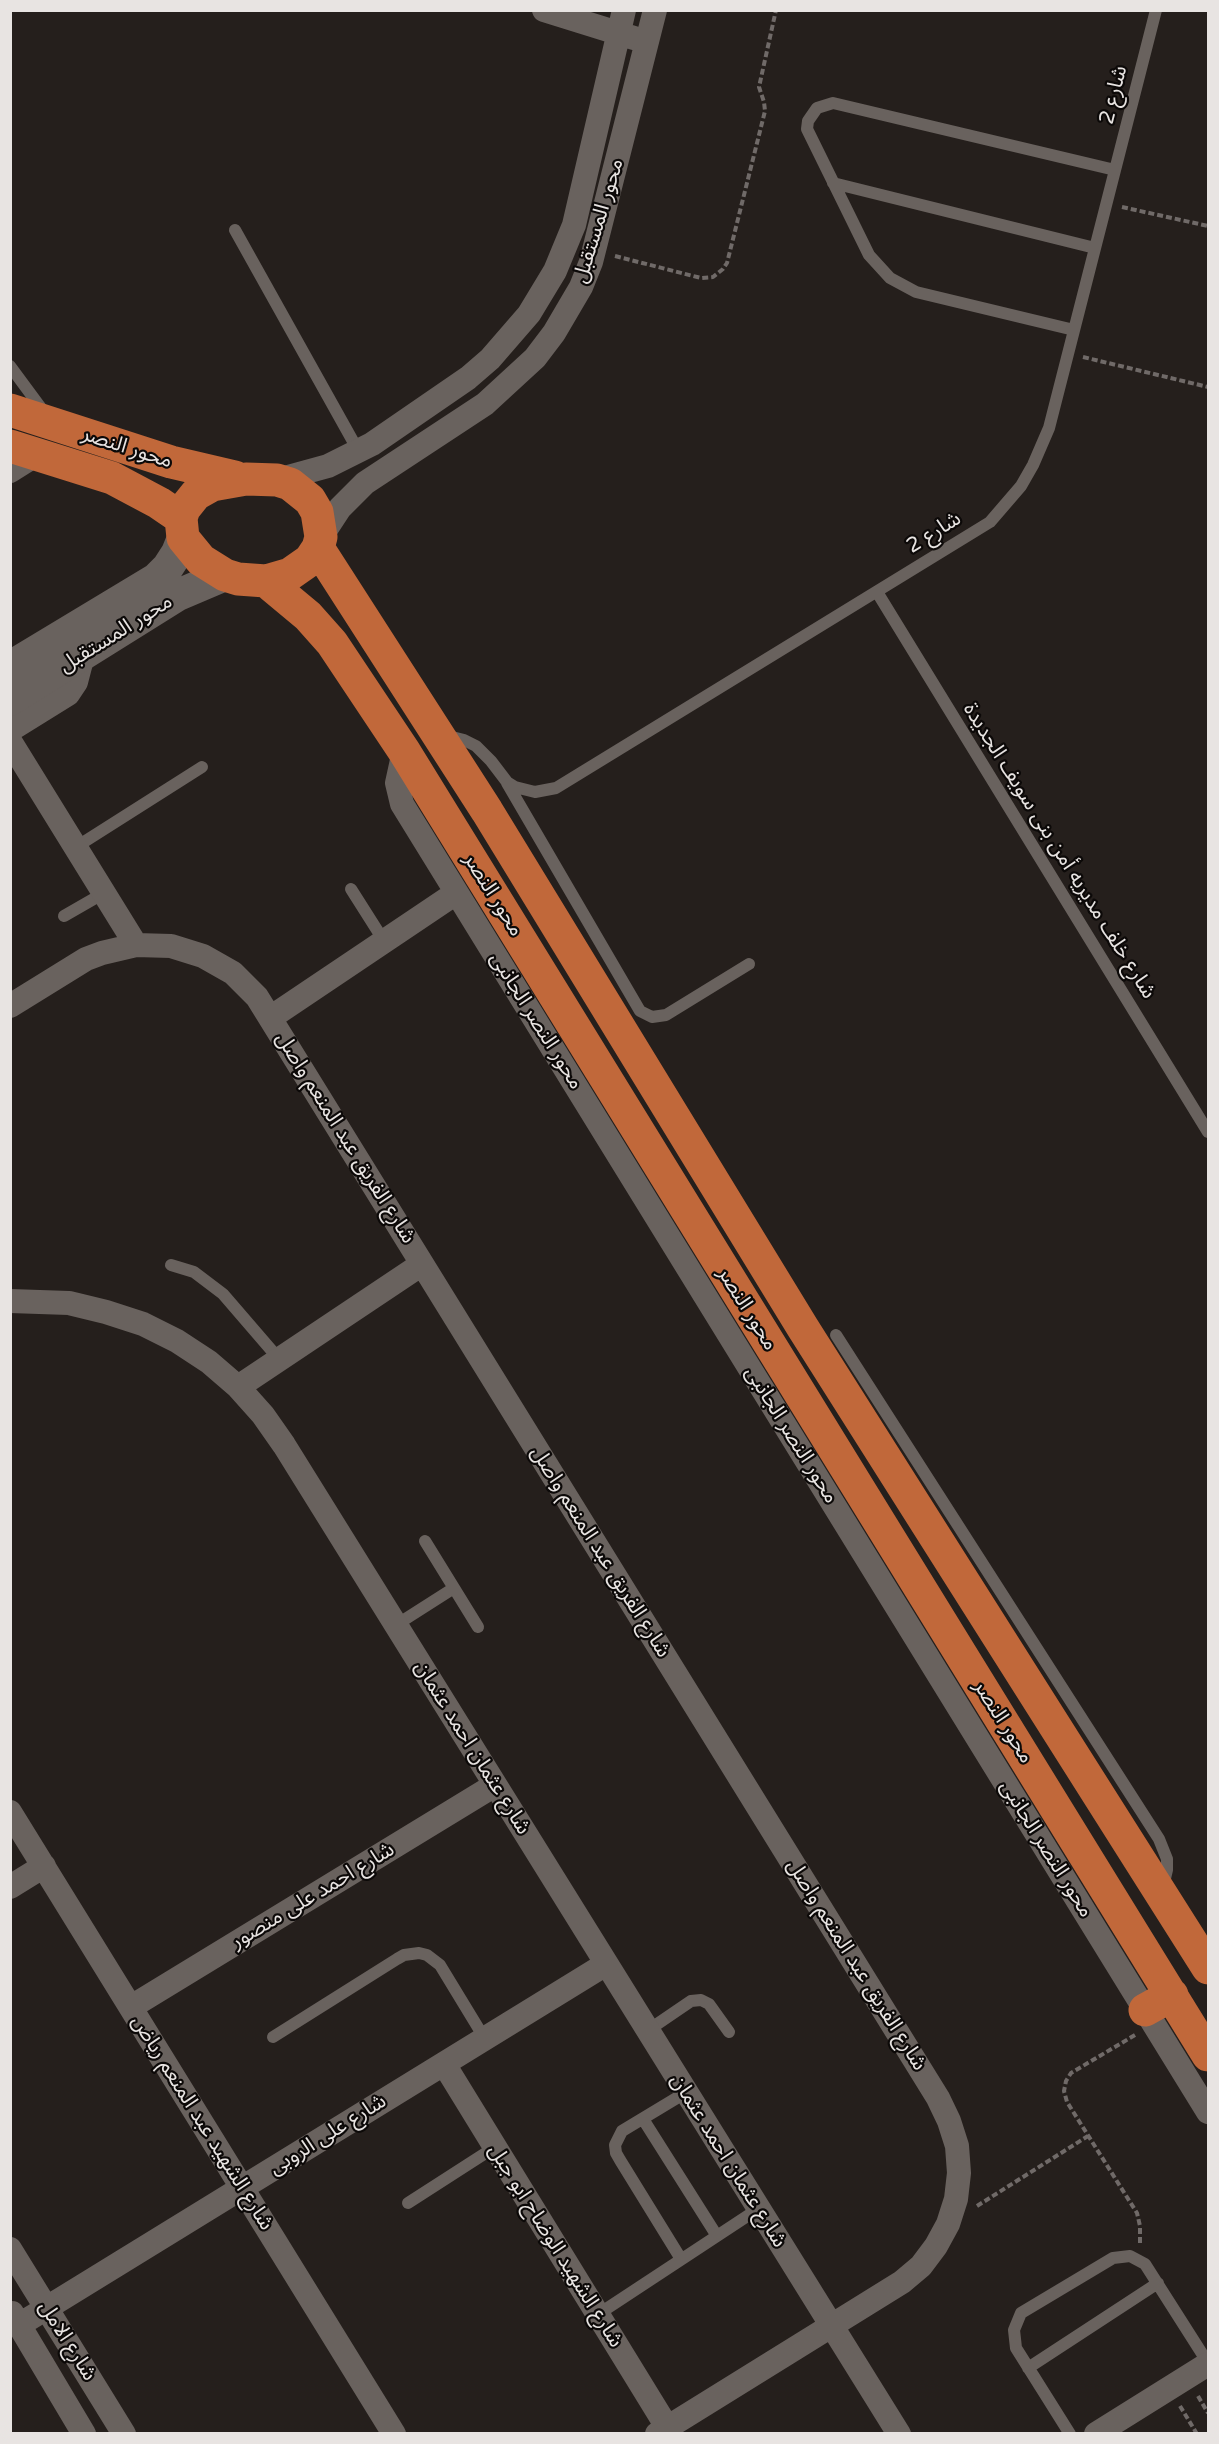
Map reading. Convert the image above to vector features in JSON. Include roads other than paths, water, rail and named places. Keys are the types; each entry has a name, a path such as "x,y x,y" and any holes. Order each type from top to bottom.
{"highway":[{"name":"محور النصر","path":"10,410 171,462 262,480"},
{"name":"محور النصر","path":"19,457 112,478 159,502 182,528"},
{"path":"262,480 296,488 310,500 317,512 320,543 310,560 290,574 266,580 238,579 225,575 201,560 182,528 191,499 203,489 221,482 262,480"},
{"name":"محور النصر","path":"320,543 356,607 494,822 803,1328 1209,1968"},
{"name":"محور النصر","path":"266,580 294,603 320,629 342,656 404,752 770,1347 1157,2010 1209,2055"},
{"path":"320,629 356,607"},
{"path":"770,1347 803,1328"}],"street":[{"path":"544,10 621,22 647,42"},
{"name":"محور المستقبل","path":"320,543 340,508 365,483 485,404 535,358 568,310 581,287 594,251 655,10"},
{"name":"محور المستقبل","path":"262,480 328,466 358,452 468,378 511,337 543,293 574,225 621,22"},
{"name":"محور المستقبل","path":"10,700 168,567 177,553 182,528"},
{"name":"محور المستقبل","path":"10,667 73,645 225,575"},
{"path":"10,650 26,644 73,645 75,682 68,694 10,730"},
{"path":"10,741 136,945"},
{"name":"محور النصر الجانبى","path":"404,752 397,783 399,798 1157,2010 1209,2112"},
{"path":"270,1018 456,892"},
{"name":"شارع الفريق عبد المنعم واصل","path":"10,1006 86,959 102,952 136,945 171,946 218,963 246,984 270,1018 938,2098 949,2121 959,2173 956,2199 948,2224 936,2246 921,2266 902,2282 832,2325"},
{"path":"238,1387 422,1264"},
{"name":"شارع عثمان احمد عثمان","path":"10,1301 69,1303 142,1324 177,1341 201,1357 238,1387 262,1415 284,1445 685,2093 899,2433"},
{"name":"شارع احمد على منصور","path":"131,2007 495,1785"},
{"name":"شارع الشهيد عبد المنعم رياض","path":"10,1812 394,2433"},
{"path":"10,1887 44,1866"},
{"name":"شارع على الروبى","path":"15,2318 46,2308 606,1964"},
{"name":"شارع الشهيد الوضاح ابو جبل","path":"444,2064 597,2314 662,2430"},
{"name":"شارع الامل","path":"10,2249 124,2433"},
{"name":"شارع الامل","path":"15,2318 84,2433"},
{"path":"662,2430 832,2325"},
{"path":"1096,2433 1209,2363"}],"lane":[{"name":"شارع 2","path":"507,782 515,787 535,792 556,788 990,522 1006,505 1033,465 1042,447 1156,10"},
{"path":"1074,330 916,292 902,286 878,267 869,255 807,129 812,114 825,104 832,103 1115,170"},
{"path":"833,183 1095,248"},
{"path":"235,230 358,452"},
{"path":"10,366 51,423"},
{"name":"شارع خلف مديريه أمن بنى سويف الجديدة","path":"877,592 1209,1132"},
{"path":"437,734 451,735 476,746 507,782 640,1011 652,1017 666,1015 749,964"},
{"path":"76,848 202,767"},
{"path":"351,889 384,941"},
{"path":"64,916 104,893"},
{"path":"171,1265 194,1272 223,1294 279,1359"},
{"path":"836,1335 1164,1849 1167,1870 1161,1893"},
{"path":"425,1541 478,1627"},
{"path":"396,1625 454,1588"},
{"path":"273,2037 397,1959 404,1955 419,1953 434,1959 440,1965 485,2039"},
{"path":"647,2031 692,2001 701,2000 710,2004 729,2032"},
{"path":"681,2259 616,2153 617,2137 622,2131 685,2093"},
{"path":"643,2119 717,2236"},
{"path":"408,2203 495,2147"},
{"path":"597,2314 758,2210"},
{"path":"1070,2433 1016,2349 1014,2330 1021,2313 1113,2258 1121,2256 1138,2259 1145,2264 1209,2363"},
{"path":"1028,2368 1158,2283"}]}
